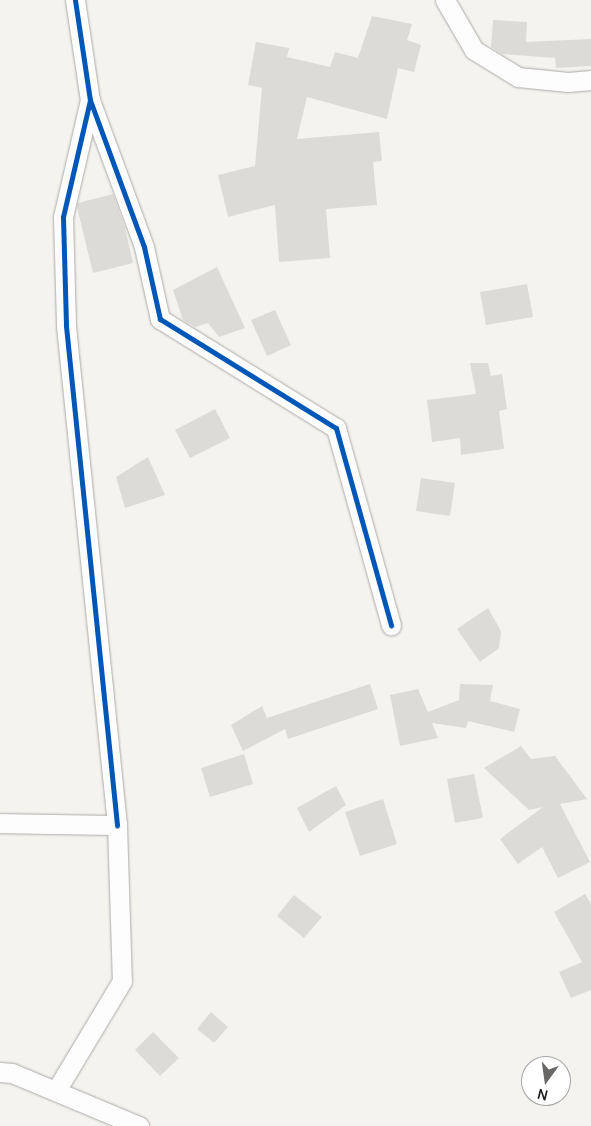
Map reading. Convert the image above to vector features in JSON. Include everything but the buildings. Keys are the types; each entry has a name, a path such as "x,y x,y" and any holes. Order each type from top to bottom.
{"street":[{"path":"75,0 90,100 144,247 160,319 336,428 391,625"},
{"path":"445,0 474,50 518,77 568,82 591,80"},
{"path":"56,1091 122,981 117,825 66,326 63,217 90,100"},
{"path":"0,823 117,825"},
{"path":"0,1072 12,1072 139,1126"}],"cycle path":[{"path":"75,0 90,100 63,217 66,326 117,825"},
{"path":"90,100 144,247 160,319 336,428 391,625"}]}
